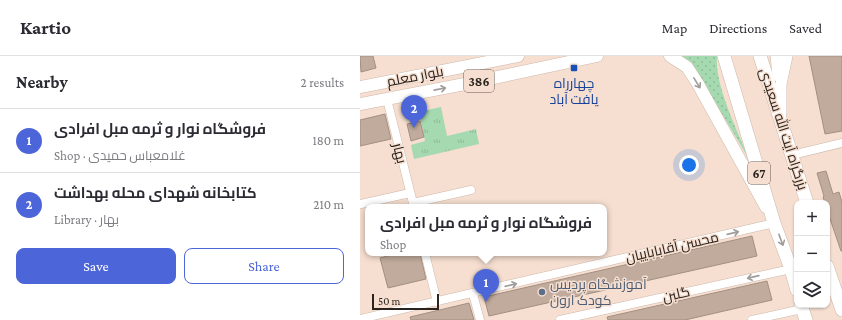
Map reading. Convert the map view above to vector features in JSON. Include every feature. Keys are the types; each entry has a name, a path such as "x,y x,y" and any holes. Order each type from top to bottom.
{"highway":[{"name":"67","path":"724,56 774,223 794,280"},
{"name":"بزرگراه آیت الله سعیدی","path":"760,56 807,200"},
{"path":"830,272 838,290 842,310"}],"main road":[{"name":"بلوار معلم","path":"360,87 518,56"},
{"name":"بلوار معلم","path":"360,104 470,83 597,56"},
{"path":"670,56 687,67 698,84 774,223"},
{"path":"776,56 780,119"},
{"path":"780,119 782,84 786,56"}],"street":[{"name":"بهار","path":"387,99 413,204"},
{"path":"792,155 842,143"},
{"path":"417,204 471,190"},
{"path":"361,204 410,193"},
{"name":"محسن آقاباباییان","path":"360,319 388,317 437,302 774,223"},
{"path":"426,256 437,302"},
{"name":"گلبن","path":"560,320 791,269"},
{"path":"473,294 480,320"},
{"path":"752,320 803,311"}],"green space":[{"path":"682,56 717,56 719,80 723,94 749,159 694,67"},
{"path":"441,107 447,136 476,129 479,144 414,159 411,145 425,141 419,112"}],"building":[{"path":"360,56 373,56 376,68 361,72"},
{"path":"809,56 842,56 842,131 825,134"},
{"path":"385,114 391,139 360,146 360,120"},
{"path":"420,121 424,137 411,141 407,124"},
{"path":"826,171 833,194 839,192 842,202 842,251 830,219 830,200 824,200 817,173"},
{"path":"752,236 757,256 489,316 484,297"},
{"path":"388,256 421,256 426,279 388,288 380,258"},
{"path":"767,281 772,300 685,320 608,320 607,317"},
{"path":"469,303 474,320 411,320 410,317"}],"place":[{"name":"چهارراه یافت آباد","path":"574,68"},
{"name":"کتابخانه شهدای محله بهداشت","path":"414,128"},
{"name":"آموزشگاه پردیس کودک ارون","path":"542,292"},
{"name":"فروشگاه نوار و ثرمه مبل افرادی","path":"486,302"}]}
